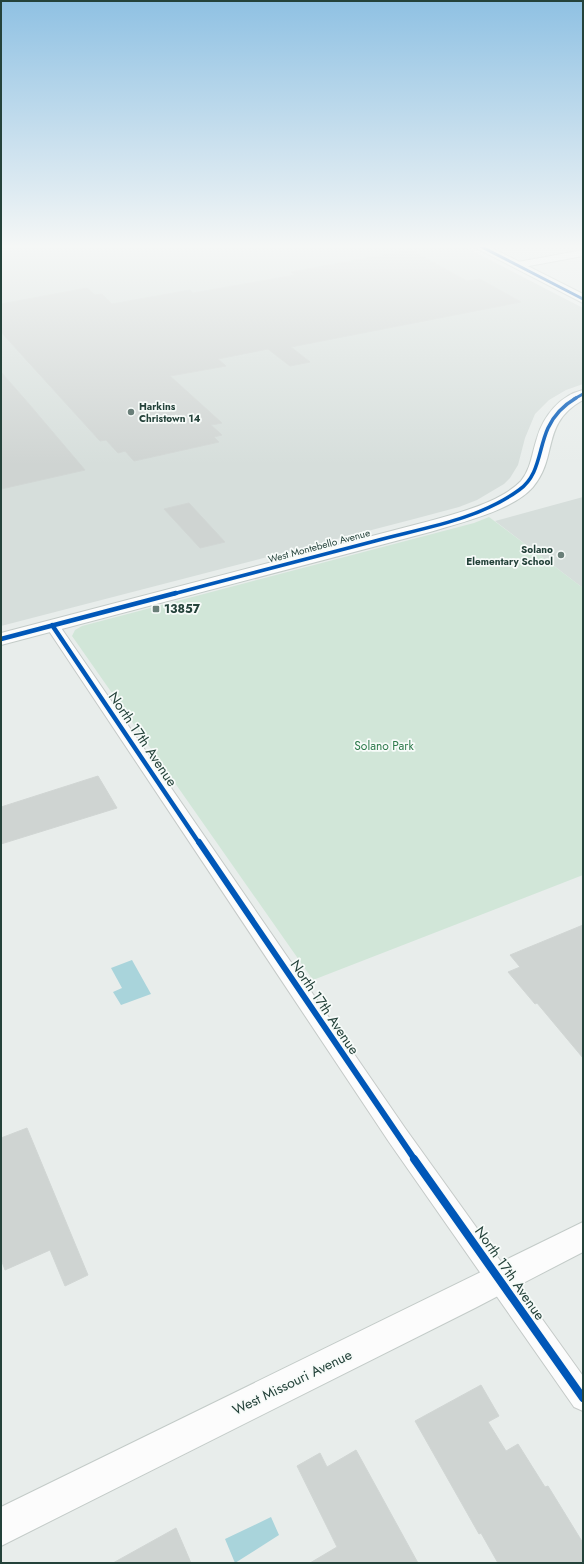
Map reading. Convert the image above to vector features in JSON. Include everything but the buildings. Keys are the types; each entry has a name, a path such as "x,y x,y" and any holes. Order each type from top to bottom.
{"street":[{"name":"West Montebello Avenue","path":"1,639 424,528 471,515 492,507 521,489 528,482 537,468 552,417 564,406 583,394"},
{"name":"North 17th Avenue","path":"52,625 397,1135 583,1398"},
{"name":"West Missouri Avenue","path":"1,1527 583,1236"}],"shaded area":[{"path":"1,319 583,319 583,384 566,390 549,400 535,414 525,438 518,465 510,478 504,484 477,500 459,507 414,519 1,626"},
{"name":"Solano Elementary School","path":"583,497 583,588 495,521"}],"green space":[{"name":"Solano Park","path":"489,517 583,588 583,875 313,980 72,636 75,630 82,626 474,523"}],"water":[{"path":"132,960 151,994 121,1005 113,992 122,988 111,968"},
{"path":"271,1517 279,1535 235,1563 225,1539"}],"cycle path":[{"path":"1,639 424,528 479,512 500,502 523,488 532,477 536,469 547,429 555,415 567,404 583,394"},
{"path":"52,625 397,1135 583,1398"}],"place":[{"name":"Harkins Christown 14","path":"131,412"},
{"name":"Solano Elementary School","path":"561,555"},
{"name":"13857","path":"156,609"}]}
